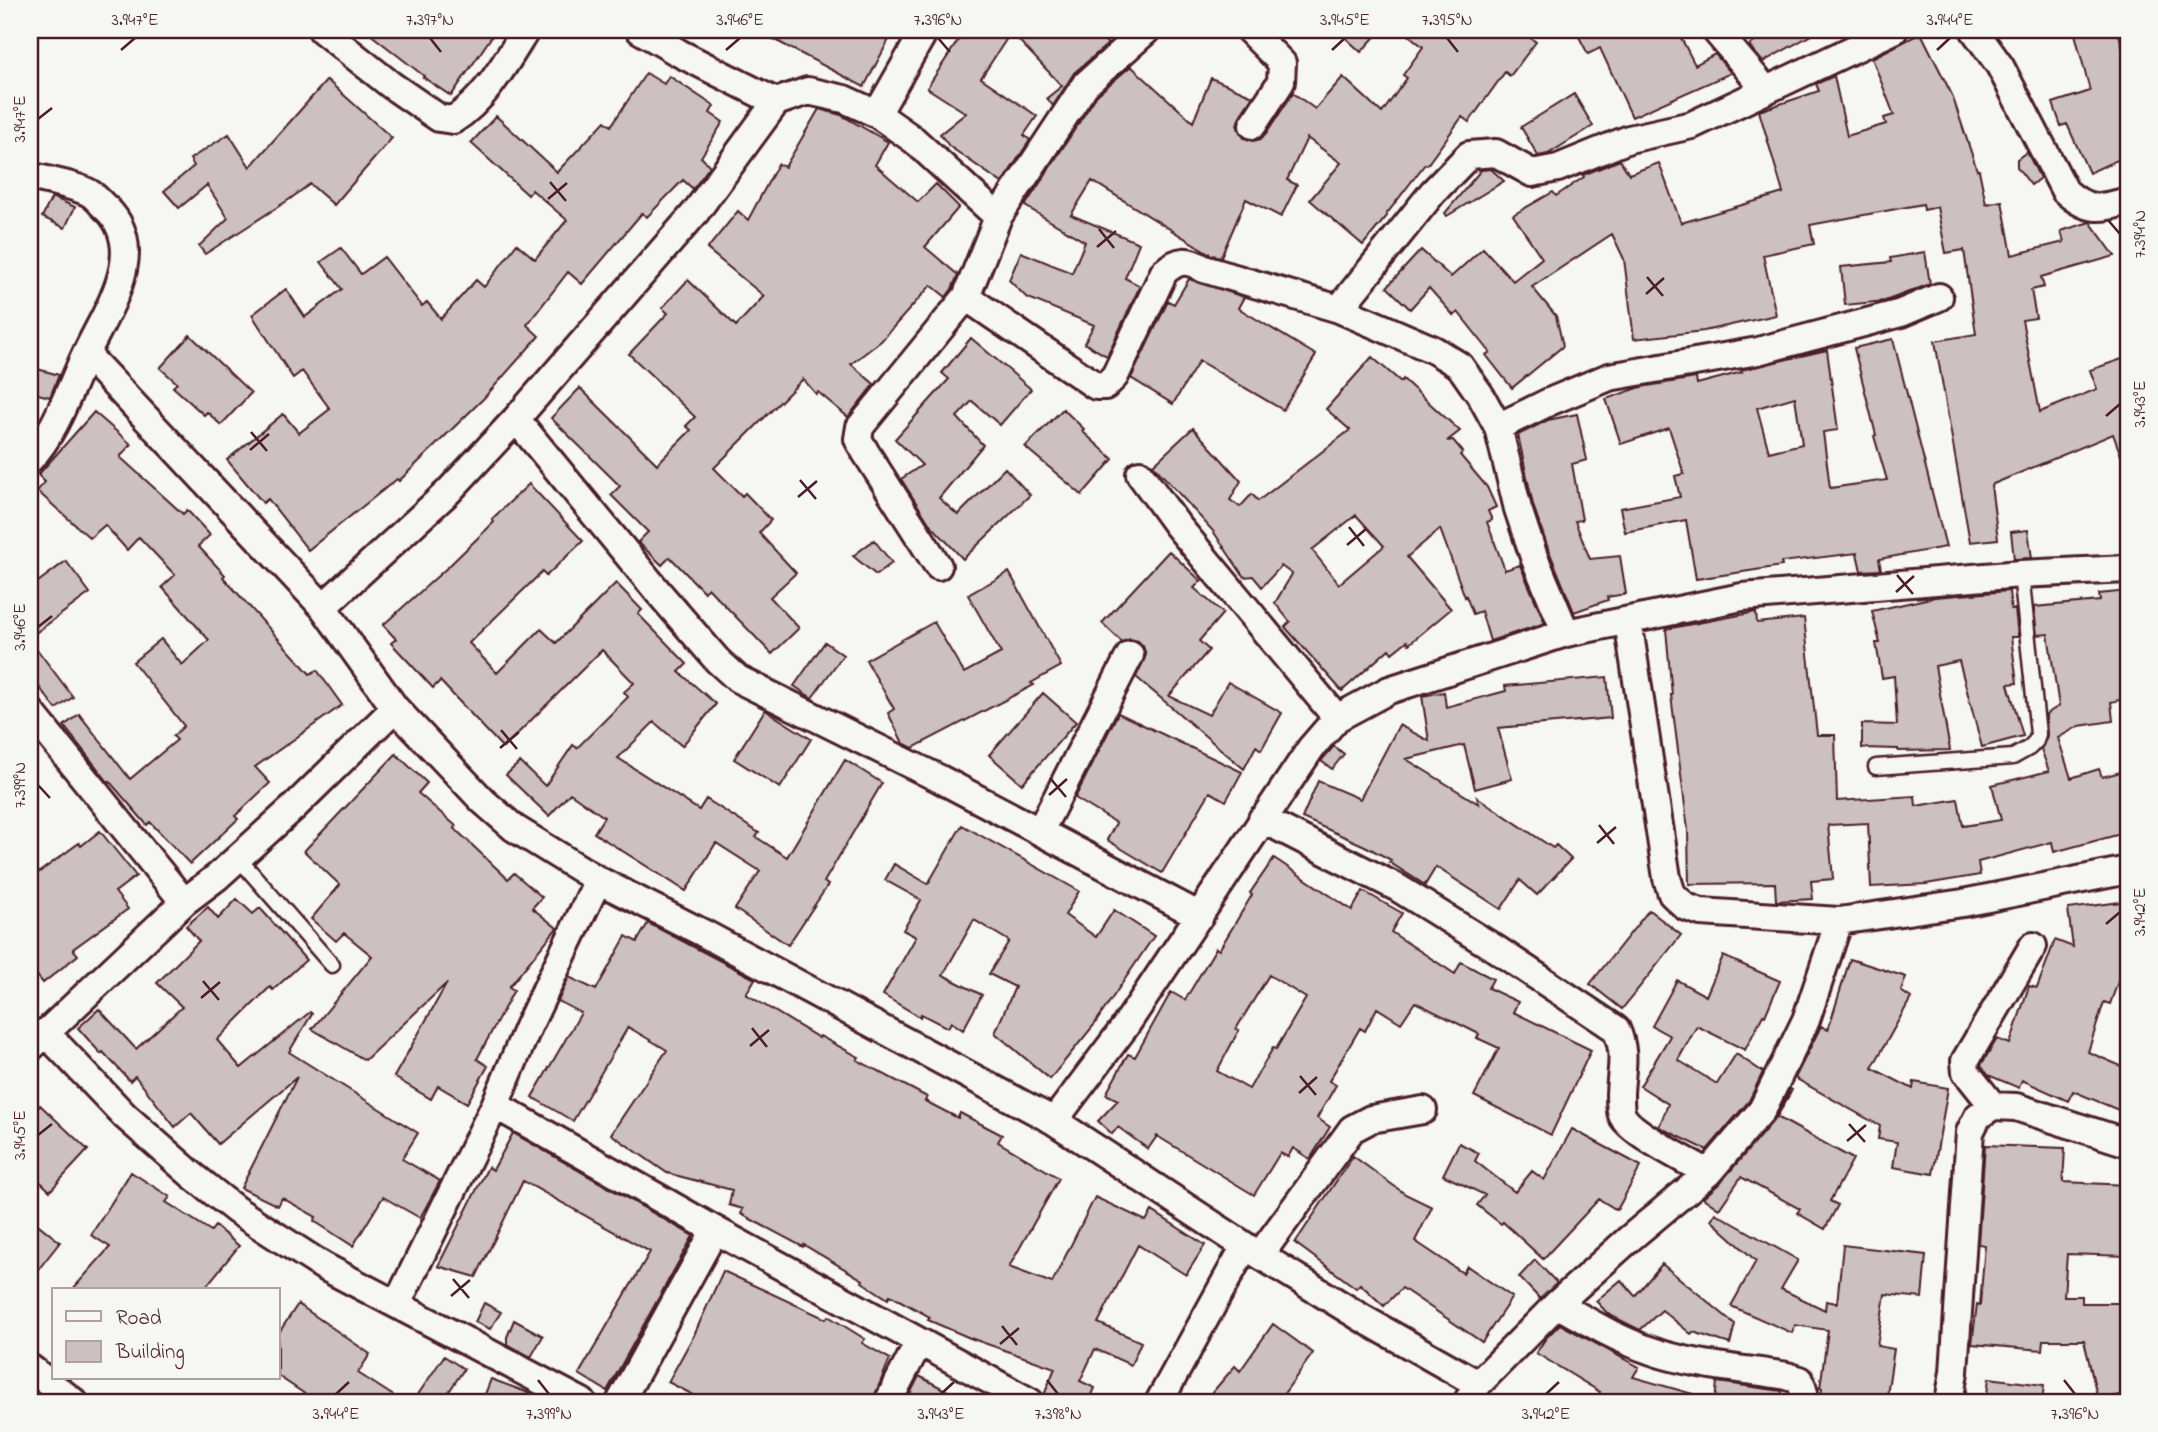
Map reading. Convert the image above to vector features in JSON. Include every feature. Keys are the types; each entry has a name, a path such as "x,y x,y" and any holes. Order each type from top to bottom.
{"street":[{"path":"322,30 391,85 439,118 453,120 464,113 496,78 526,30"},
{"path":"640,30 776,102"},
{"path":"877,114 925,30"},
{"path":"938,566 858,439 860,427 966,296 998,217 1085,85 1147,30"},
{"path":"1249,30 1282,63 1281,82 1253,125"},
{"path":"1715,30 1765,89"},
{"path":"1339,310 1433,192 1469,155 1496,153 1532,173 1558,168 1629,139 1692,125 1894,30"},
{"path":"1974,30 2000,66 2065,191 2080,204 2097,207 2128,201"},
{"path":"323,607 447,492 516,419 695,213 776,102 808,91 844,99 877,114 915,140 998,217"},
{"path":"30,176 91,194 114,217 126,243 125,267 54,422 39,450 30,459"},
{"path":"966,296 1096,386 1105,386 1115,376 1164,272 1177,261 1190,261 1204,269 1339,310 1434,350 1460,366 1498,427 1518,509 1534,557 1566,634"},
{"path":"1498,427 1609,377 1758,351 1901,313 1939,297"},
{"path":"86,354 323,607 395,708 483,801 514,828 598,880 703,933 1054,1121 1362,1318 1472,1393 1557,1304 1708,1173 1762,1110 1806,1020 1839,921"},
{"path":"516,419 659,593 717,660 738,680 1040,831 1200,916"},
{"path":"1140,474 1177,525 1337,718"},
{"path":"1054,1121 1124,1028 1311,748 1337,718 1388,690 1566,634 1742,597 2021,574 2128,569"},
{"path":"1628,621 1664,859 1672,894 1686,908 1701,912 1839,921 1963,903 2128,870"},
{"path":"1040,831 1130,654"},
{"path":"395,708 239,859 184,902 37,1040 236,1210 323,1266 582,1402"},
{"path":"30,711 184,902"},
{"path":"1262,819 1398,888 1616,1029 1624,1058 1620,1094 1622,1116 1638,1132 1708,1173"},
{"path":"397,1304 495,1105 528,1027 598,880"},
{"path":"1993,1106 1966,1072 1965,1061 2033,946"},
{"path":"495,1105 715,1230 1030,1402"},
{"path":"1949,1402 1954,1372 1970,1132 1978,1116 1993,1106 2016,1107 2128,1143"},
{"path":"1159,1402 1252,1250 1352,1129 1371,1119 1423,1110"},
{"path":"620,1402 715,1230"},
{"path":"1557,1304 1650,1351 1800,1380 1804,1392 1803,1402"},
{"path":"888,1402 919,1342"},
{"path":"34,1382 74,1402"}],"lane":[{"path":"1876,767 2013,757 2036,741 2038,734 2021,574"},
{"path":"239,859 332,965"}],"building":[{"path":"365,30 496,30 451,96"},
{"path":"756,30 894,30 864,87"},
{"path":"965,30 1114,30 1104,40 1108,44 1074,73 1053,106 1047,98 1062,86 1011,32 981,78 1037,116 1024,135 1030,140 1002,183 949,146 940,134 966,113 927,88"},
{"path":"1337,30 1381,30 1361,52"},
{"path":"1403,30 1520,30 1536,42 1510,76 1505,72 1469,122 1462,117 1363,245 1310,200 1341,163 1307,138 1287,180 1297,185 1281,217 1246,199 1221,257 1212,255 1092,181 1071,215 1139,243 1125,278 1140,286 1107,356 1084,343 1094,325 1026,297 1009,280 1021,252 1072,273 1085,242 1025,206 1097,95 1131,66 1193,122 1211,78 1253,96 1237,125 1244,138 1253,141 1266,134 1293,93 1315,109 1343,77 1382,113 1407,78 1403,75 1423,47"},
{"path":"1588,30 1677,30 1695,65 1715,54 1731,73 1632,117 1600,48 1588,54 1578,35"},
{"path":"1757,30 1820,30 1763,62 1749,46 1761,37"},
{"path":"2074,30 2118,30 2128,70 2128,155 2089,173 2067,124 2061,126 2053,103 2090,91"},
{"path":"1921,33 1952,95 1979,170 1986,204 2002,201 2012,255 2064,242 2061,231 2090,222 2115,256 2041,277 2044,287 2031,290 2036,318 2022,320 2040,412 2097,389 2090,370 2128,357 2128,469 2113,434 1991,485 1998,539 1970,542 1935,341 1976,334 1964,250 1946,253 1937,207 1924,210 1923,204 1810,225 1814,244 1763,255 1776,315 1704,331 1634,339 1624,259 1612,234 1532,287 1556,316 1563,346 1512,388 1486,355 1490,352 1458,312 1454,316 1429,288 1410,309 1387,287 1421,250 1451,277 1483,248 1513,281 1542,258 1513,215 1553,192 1556,196 1584,177 1583,175 1620,160 1629,174 1659,163 1681,223 1783,193 1759,111 1819,91 1816,84 1834,76 1847,136 1886,124 1884,118 1894,115 1872,58"},
{"path":"646,73 664,84 669,76 714,106 710,113 723,122 701,157 710,166 693,189 683,180 647,217 642,213 582,284 568,272 527,325 539,336 484,398 399,481 397,479 308,550 268,499 263,503 227,460 283,414 299,433 330,409 302,371 293,378 252,315 286,289 305,317 342,289 321,262 341,248 361,274 384,257 422,306 427,302 441,319 476,280 484,287 517,244 535,259 567,220 532,190 528,195 471,143 496,116 557,172 605,121 611,126"},
{"path":"327,80 392,138 334,205 310,184 205,254 199,246 228,218 207,185 179,208 164,191 194,166 190,159 229,134 250,167"},
{"path":"1574,94 1593,126 1548,154 1538,156 1521,127"},
{"path":"819,109 841,115 888,142 875,165 918,202 936,184 959,207 925,247 958,275 946,297 931,285 881,341 851,364 874,384 848,417 818,392 816,394 803,379 714,468 742,496 745,493 771,520 759,533 796,573 770,597 799,628 772,654 708,588 704,592 670,557 662,565 638,542 648,532 611,495 620,486 551,418 580,388 657,464 691,430 686,426 695,417 629,354 668,313 662,308 688,280 736,326 764,296 707,249 738,211 748,220 778,164 785,167"},
{"path":"2027,152 2040,178 2031,185 2017,167 2017,159"},
{"path":"1491,169 1504,181 1447,216 1445,213 1481,170"},
{"path":"52,197 75,207 65,228 42,217"},
{"path":"1925,252 1930,284 1885,301 1845,305 1841,267 1891,262 1890,258"},
{"path":"1189,279 1244,297 1238,308 1316,355 1283,410 1199,361 1173,404 1131,378 1168,301 1174,304"},
{"path":"190,335 251,393 221,425 207,412 204,415 173,387 177,383 160,368"},
{"path":"971,338 1031,389 1000,425 972,401 957,417 983,445 939,498 958,515 1005,468 1030,495 963,559 929,523 901,479 922,465 895,439 949,379 942,373"},
{"path":"1893,339 1946,547 1879,559 1881,570 1861,571 1857,553 1781,562 1782,566 1696,579 1686,520 1625,532 1620,508 1680,497 1675,476 1684,474 1669,428 1621,444 1606,399 1641,387 1696,378 1697,384 1742,372 1741,370 1827,350 1838,430 1823,432 1830,488 1887,480 1854,348","holes":["1795,397 1802,444 1769,452 1757,408"]},
{"path":"1372,357 1401,382 1403,379 1460,431 1447,441 1453,440 1463,452 1460,455 1487,487 1496,507 1488,511 1492,520 1487,522 1505,570 1520,565 1545,623 1490,641 1481,611 1473,614 1465,597 1440,529 1407,557 1451,609 1409,644 1407,641 1392,653 1389,649 1342,691 1285,627 1290,622 1275,603 1292,574 1281,566 1262,587 1253,576 1244,577 1213,531 1153,465 1193,428 1241,481 1230,500 1240,507 1252,494 1258,501 1350,430 1326,409","holes":["1356,515 1384,546 1339,584 1312,550"]},
{"path":"30,367 59,375 50,397 30,392"},
{"path":"1063,409 1084,429 1082,431 1113,459 1082,495 1025,447"},
{"path":"94,412 131,444 120,457 183,514 187,510 210,535 198,546 310,674 317,670 342,705 255,767 270,783 235,816 238,819 190,864 150,822 147,825 109,783 64,726 79,714 130,779 177,740 173,736 184,726 133,662 161,639 182,665 209,640 162,587 175,575 139,537 127,550 105,525 90,538 37,491 45,482 38,475"},
{"path":"1577,414 1587,460 1572,464 1582,520 1575,521 1590,559 1620,556 1626,594 1607,597 1608,600 1574,612 1533,505 1518,435 1548,420"},
{"path":"529,484 583,541 546,576 542,572 469,643 497,673 541,629 556,643 616,583 642,610 638,614 687,664 679,672 716,704 682,746 654,722 618,758 699,810 706,799 759,833 756,837 787,857 845,760 882,783 824,882 828,885 788,945 735,909 760,871 716,843 686,891 594,833 604,817 570,793 549,816 506,775 520,762 545,786 573,745 577,748 628,697 624,692 634,683 602,650 503,748 440,681 433,688 391,643 396,639 383,625 449,566"},
{"path":"2028,530 2032,558 2014,559 2011,532"},
{"path":"874,540 892,563 876,575 853,556"},
{"path":"1169,551 1201,581 1194,588 1223,613 1199,641 1209,650 1169,696 1209,715 1228,682 1282,713 1261,750 1256,746 1244,769 1136,677 1146,655 1143,646 1130,639 1122,642 1102,623"},
{"path":"66,561 90,593 30,637 30,588"},
{"path":"1009,572 1061,666 1031,683 1034,685 913,748 903,743 888,713 894,709 866,660 934,622 964,673 1001,653 968,595"},
{"path":"2009,591 2011,610 2015,609 2018,637 2011,637 2017,683 2008,684 2023,736 1982,747 1959,661 1935,666 1950,750 1898,751 1862,748 1862,724 1897,725 1894,676 1882,678 1876,643 1880,643 1872,611 1935,597"},
{"path":"2128,591 2128,698 2111,702 2113,721 2079,726 2058,738 2071,778 2099,769 2102,777 2128,770 2128,832 2054,852 2052,842 1978,862 1980,875 1926,884 1871,887 1868,823 1828,825 1833,879 1811,881 1813,899 1776,901 1775,883 1689,884 1688,830 1671,695 1666,629 1756,612 1757,623 1804,618 1817,735 1835,735 1837,801 1915,796 1916,806 1958,799 1963,826 2001,820 1992,785 2049,771 2041,749 2047,736 2046,714 2059,706 2048,634 2037,635 2034,607 2100,601 2099,594"},
{"path":"30,640 73,697 56,709 30,675"},
{"path":"825,642 843,655 812,698 794,686"},
{"path":"1607,677 1611,718 1498,728 1512,779 1475,789 1464,745 1406,759 1479,804 1477,797 1553,848 1556,845 1571,859 1537,895 1520,880 1501,909 1436,867 1425,885 1389,862 1391,860 1302,818 1318,781 1360,799 1399,725 1429,741 1422,696 1444,692 1446,707 1506,691 1505,686"},
{"path":"1043,693 1076,722 1022,784 989,755"},
{"path":"765,710 811,739 780,788 734,759"},
{"path":"1118,713 1242,772 1226,801 1210,792 1162,873 1107,840 1116,823 1075,798"},
{"path":"1334,746 1344,754 1332,769 1321,761"},
{"path":"396,754 427,783 418,793 456,826 454,828 508,879 514,873 542,897 532,908 557,928 509,987 514,990 477,1059 488,1066 467,1103 438,1086 431,1099 394,1077 447,983 365,1060 312,1029 372,956 344,933 336,941 311,919 340,885 304,851"},
{"path":"962,825 1079,891 1065,915 1096,937 1114,910 1154,936 1094,1025 1050,1079 995,1033 1015,987 989,974 1009,941 974,920 943,975 982,995 963,1030 951,1022 948,1028 921,1014 920,1017 883,995 916,937 903,930 921,900 885,880 894,864 928,884"},
{"path":"100,831 136,876 115,892 128,909 73,949 78,955 43,983 30,967 30,879"},
{"path":"1274,858 1352,910 1363,891 1402,913 1391,932 1455,974 1461,962 1493,979 1488,988 1518,1002 1513,1012 1591,1050 1551,1135 1474,1096 1499,1048 1477,1038 1479,1034 1415,1002 1401,1023 1377,1008 1365,1031 1360,1028 1329,1081 1336,1085 1317,1118 1330,1127 1310,1159 1293,1148 1288,1157 1280,1153 1254,1195 1157,1136 1148,1149 1118,1127 1112,1134 1098,1121 1118,1100 1106,1094 1128,1054 1135,1057 1171,992 1185,1000 1216,948 1219,950 1252,895 1250,893","holes":["1269,975 1306,998 1249,1089 1217,1071 1239,1030 1236,1029"]},
{"path":"237,899 253,914 260,908 306,960 273,990 270,987 217,1040 241,1068 310,1012 312,1014 289,1052 418,1133 402,1159 440,1181 420,1218 383,1197 353,1246 314,1221 316,1217 282,1198 278,1206 241,1188 297,1077 218,1144 191,1113 175,1127 135,1076 130,1081 78,1028 99,1009 136,1049 182,1007 157,983 199,941 186,926 208,907 218,919"},
{"path":"2121,902 2124,933 2128,934 2128,954 2110,1004 2104,1002 2088,1052 2128,1069 2128,1114 2073,1091 2068,1101 2022,1080 2019,1088 1988,1075 1981,1065 1997,1039 2010,1044 2029,986 2037,988 2055,940 2073,947 2068,909"},
{"path":"1649,910 1681,935 1622,1009 1590,984"},
{"path":"648,923 755,979 746,994 819,1038 820,1036 859,1057 857,1060 927,1097 925,1101 958,1118 960,1113 1002,1135 998,1142 1059,1178 1009,1267 1052,1283 1095,1197 1146,1221 1152,1211 1205,1245 1186,1275 1138,1245 1098,1323 1141,1342 1131,1365 1095,1349 1080,1381 1095,1388 1089,1402 1046,1402 1044,1395 1055,1368 928,1320 930,1317 890,1295 888,1299 862,1282 863,1280 804,1245 803,1247 741,1214 743,1209 729,1205 732,1190 667,1173 611,1134 667,1050 628,1027 573,1121 532,1097 581,1013 558,1001 569,977 596,990 626,936 637,942"},
{"path":"1723,956 1780,981 1765,1016 1763,1015 1745,1050 1697,1026 1678,1060 1717,1084 1736,1054 1763,1072 1749,1101 1707,1150 1659,1127 1668,1104 1640,1086 1670,1036 1652,1026 1677,980 1706,996"},
{"path":"1850,959 1906,977 1901,991 1911,998 1872,1068 1913,1089 1914,1082 1948,1088 1933,1174 1893,1167 1897,1142 1878,1139 1880,1126 1795,1078 1821,1026 1828,1030"},
{"path":"1790,1089 1792,1090 1777,1117 1853,1159 1830,1201 1838,1205 1825,1229 1797,1213 1800,1209 1741,1177 1719,1209 1703,1198 1720,1183 1774,1120"},
{"path":"40,1105 88,1150 50,1191 30,1172 30,1117"},
{"path":"1572,1129 1641,1166 1617,1210 1599,1199 1543,1259 1503,1222 1501,1224 1477,1205 1485,1195 1443,1175 1459,1143 1479,1153 1475,1161 1515,1192 1532,1171 1544,1180"},
{"path":"513,1133 693,1236 607,1391 579,1374 650,1252 523,1181 476,1277 438,1266 488,1167 493,1170"},
{"path":"1985,1145 2065,1148 2063,1182 2128,1185 2128,1256 2067,1254 2064,1296 2082,1296 2082,1303 2128,1303 2128,1393 2098,1400 2084,1340 2043,1340 2042,1350 1972,1344 1977,1304 1980,1305 1985,1245 1978,1244"},
{"path":"1353,1156 1405,1194 1432,1207 1415,1241 1463,1273 1467,1266 1512,1297 1482,1342 1402,1288 1384,1306 1360,1284 1356,1288 1295,1243"},
{"path":"131,1172 170,1197 166,1202 211,1231 215,1226 239,1246 205,1288 74,1288 110,1247 91,1235"},
{"path":"1715,1213 1798,1260 1781,1289 1825,1310 1826,1301 1837,1303 1843,1245 1926,1255 1922,1298 1885,1294 1877,1346 1894,1349 1886,1402 1821,1402 1820,1388 1828,1330 1795,1325 1792,1333 1731,1306 1756,1261 1711,1220"},
{"path":"30,1218 60,1242 30,1280"},
{"path":"1535,1260 1557,1283 1540,1299 1519,1277"},
{"path":"1662,1264 1735,1324 1730,1344 1693,1332 1691,1334 1662,1310 1640,1330 1608,1314 1596,1301 1621,1280 1635,1296"},
{"path":"723,1271 826,1319 828,1316 865,1339 862,1343 890,1359 872,1402 707,1402 668,1382 694,1335"},
{"path":"484,1303 501,1312 490,1329 475,1322"},
{"path":"298,1304 370,1354 358,1373 403,1402 317,1402 280,1377 280,1331"},
{"path":"514,1320 543,1336 531,1357 507,1344"},
{"path":"1273,1324 1313,1353 1278,1402 1204,1402 1235,1366 1240,1371"},
{"path":"1560,1324 1639,1367 1633,1377 1703,1397 1702,1402 1595,1402 1600,1392 1536,1353"},
{"path":"444,1356 464,1369 442,1402 413,1402"},
{"path":"919,1376 968,1402 906,1402"},
{"path":"1989,1378 2044,1385 2042,1402 1986,1402"},
{"path":"491,1379 537,1396 548,1402 482,1402"},
{"path":"1717,1382 1782,1391 1781,1402 1715,1402"}]}
